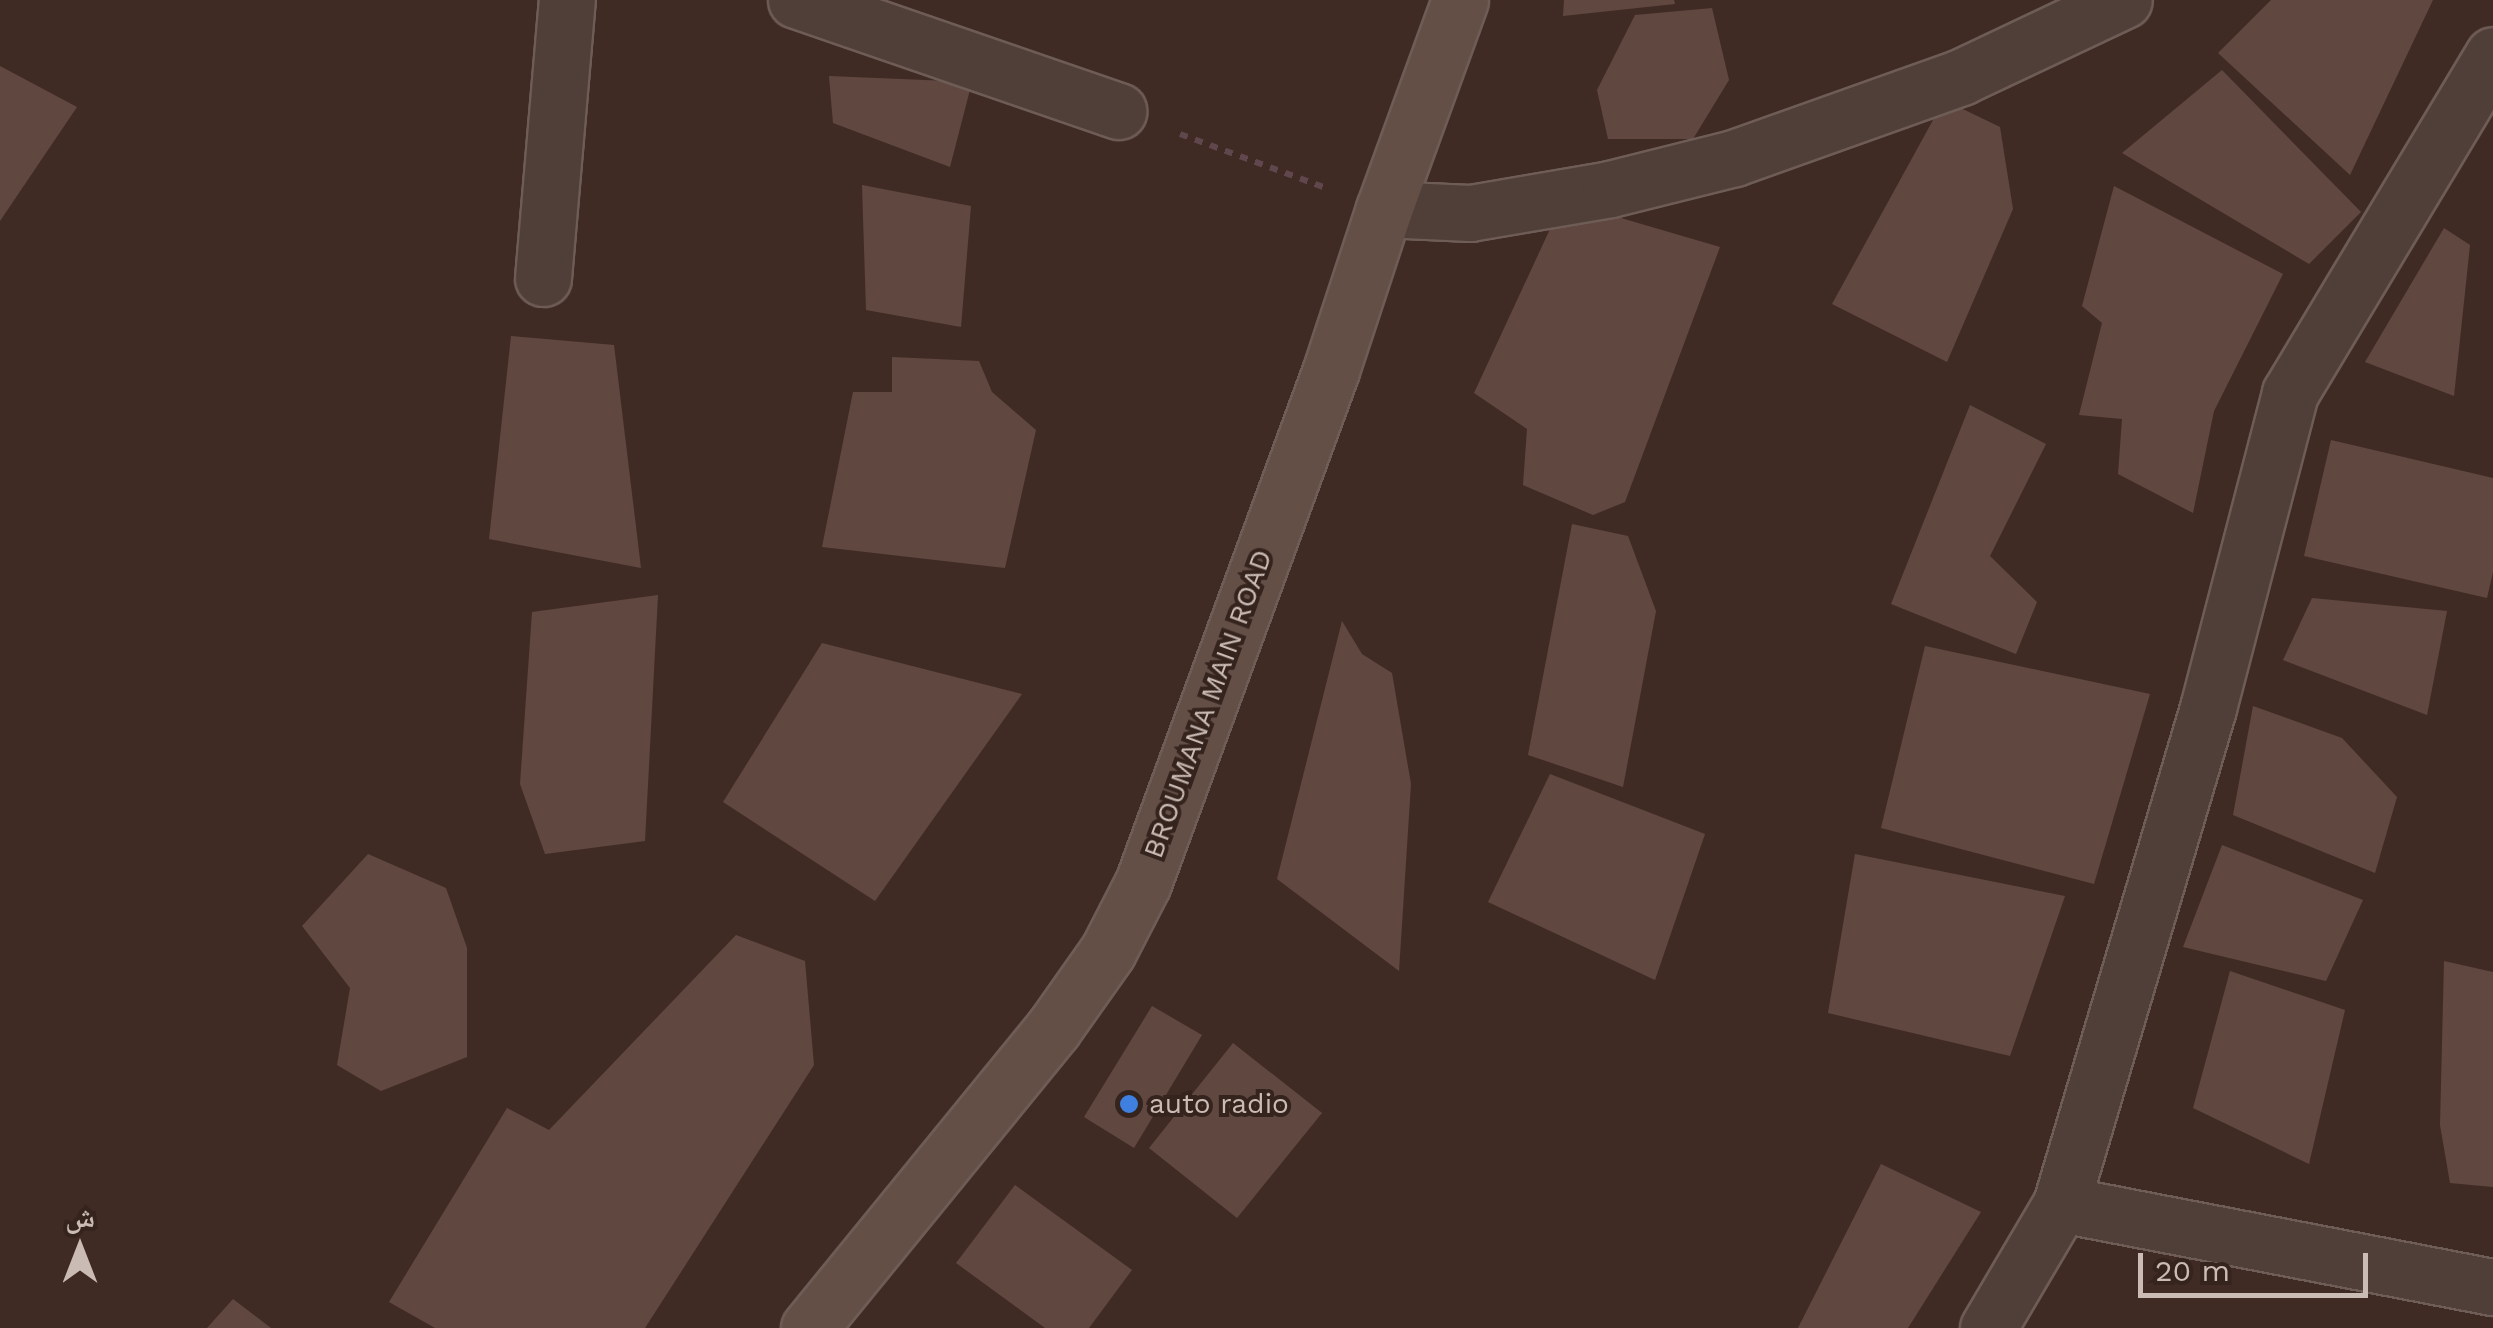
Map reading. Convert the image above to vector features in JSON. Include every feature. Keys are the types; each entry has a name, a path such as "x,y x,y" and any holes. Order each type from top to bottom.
{"main road":[{"name":"BROUMANA MAIN ROAD","path":"809,1328 1053,1029 1108,951 1156,846 1325,388 1384,209 1460,0"}],"street":[{"path":"543,278 567,0"},
{"path":"796,0 1118,110"},
{"path":"1384,209 1470,213 1610,188 1734,158 1961,77 2124,0"},
{"path":"1988,1328 2061,1204 2208,708 2290,393 2491,63"},
{"path":"2061,1204 2493,1288"}],"path":[{"path":"1118,110 1384,209"}],"building":[{"path":"1564,0 1674,0 1675,4 1563,16"},
{"path":"2271,0 2433,0 2350,175 2218,53"},
{"path":"1712,8 1729,80 1693,139 1608,139 1597,90 1635,15"},
{"path":"0,66 77,107 0,221"},
{"path":"2222,70 2361,212 2309,264 2122,153"},
{"path":"829,76 972,82 950,167 833,123"},
{"path":"1944,100 2000,127 2013,209 1947,362 1832,304"},
{"path":"862,185 971,206 961,327 866,310"},
{"path":"2114,186 2283,274 2214,411 2193,513 2118,474 2122,419 2079,415 2102,323 2082,306"},
{"path":"1563,201 1720,247 1625,502 1593,515 1523,485 1527,429 1474,393"},
{"path":"2444,228 2470,245 2454,396 2365,362"},
{"path":"511,336 614,345 641,568 489,539"},
{"path":"892,357 979,361 992,392 1036,430 1005,568 822,547 853,392 892,392"},
{"path":"1970,405 2046,444 1990,556 2037,602 2016,654 1891,604"},
{"path":"2331,440 2493,478 2493,572 2487,598 2304,556"},
{"path":"1572,524 1628,536 1656,611 1623,787 1528,755"},
{"path":"658,595 645,841 545,854 520,784 532,612"},
{"path":"2312,598 2447,611 2427,715 2283,660"},
{"path":"1342,621 1362,654 1392,673 1411,784 1399,971 1277,879"},
{"path":"822,643 1022,694 875,901 723,802"},
{"path":"1925,646 2150,694 2094,884 1881,828"},
{"path":"2253,706 2342,738 2397,797 2375,873 2233,815"},
{"path":"1550,774 1705,834 1655,980 1488,902"},
{"path":"2222,845 2363,900 2326,981 2183,947"},
{"path":"368,854 446,888 467,948 467,1057 381,1091 337,1065 350,988 302,926"},
{"path":"1855,854 2065,896 2010,1056 1828,1013"},
{"path":"736,935 805,961 814,1065 645,1328 435,1328 389,1302 507,1108 549,1130"},
{"path":"2444,961 2493,972 2493,1187 2450,1183 2440,1125"},
{"path":"2230,971 2345,1010 2309,1164 2193,1108"},
{"path":"1152,1006 1202,1035 1134,1148 1084,1117"},
{"path":"1233,1043 1322,1113 1237,1218 1149,1148"},
{"path":"1881,1164 1981,1212 1908,1328 1798,1328"},
{"path":"1015,1185 1132,1270 1089,1328 1045,1328 956,1263"},
{"path":"233,1299 271,1328 207,1328"}],"place":[{"name":"auto radio","path":"1129,1104"}]}
